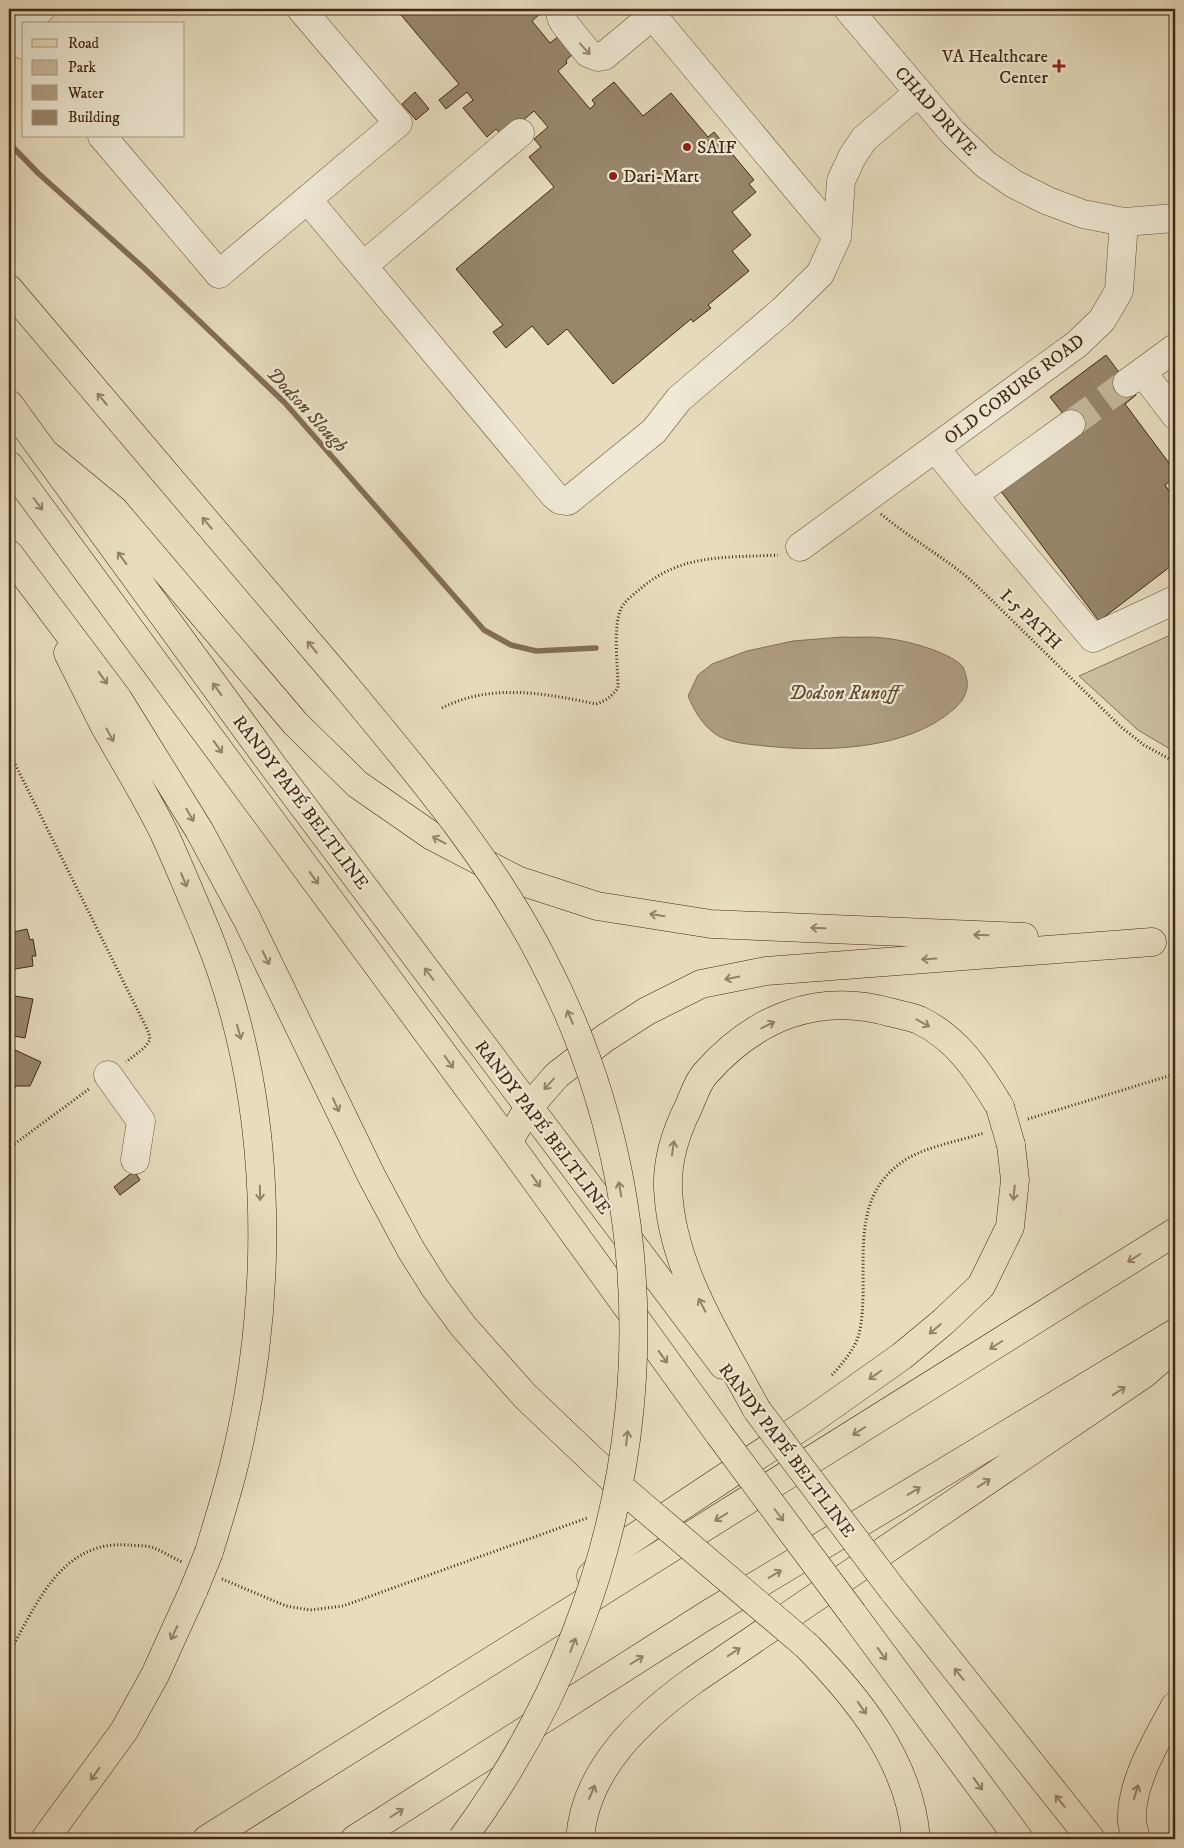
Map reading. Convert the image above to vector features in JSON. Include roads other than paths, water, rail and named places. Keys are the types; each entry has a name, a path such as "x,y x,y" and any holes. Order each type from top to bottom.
{"main road":[{"path":"9,289 344,684 429,786 471,843 507,896 542,957 572,1023 598,1094 617,1173 627,1231 633,1303 633,1376 625,1456 602,1561 570,1654 540,1718 503,1782 462,1839"},
{"name":"RANDY PAPÉ BELTLINE","path":"9,404 273,766 892,1590 1091,1839"},
{"path":"45,453 114,510 294,723 357,784 432,836 517,880 597,906 711,924 1164,943"},
{"name":"RANDY PAPÉ BELTLINE","path":"9,465 508,1142 719,1434 1019,1839"},
{"path":"9,554 118,699 199,830 247,918 372,1177 407,1242 435,1288 481,1347 525,1396 626,1492 807,1646 857,1700 891,1755 906,1790 916,1839"},
{"path":"41,598 104,724 163,833 208,935 229,995 246,1057 259,1142 261,1278 256,1338 235,1461 209,1552 155,1675 124,1731 46,1839"},
{"path":"508,1142 528,1107 557,1076 605,1038 647,1011 702,984 766,971 1164,943"},
{"path":"534,1634 617,1549 813,1419 902,1356 943,1322 981,1286 1010,1226 1015,1180 1011,1145 1000,1107 983,1079 964,1054 942,1034 918,1020 868,1005 835,1004 800,1009 747,1035 704,1075 675,1134 668,1186 675,1238 699,1300 757,1410"},
{"path":"207,1839 1175,1232"},
{"path":"356,1839 707,1615 1175,1334"},
{"path":"580,1839 586,1807 610,1759 636,1727 664,1703 694,1680 1144,1374 1175,1347"},
{"path":"1136,1839 1132,1821 1134,1798 1152,1750 1175,1706"}],"street":[{"path":"26,22 42,9"},
{"path":"104,138 220,274 398,123 301,9"},
{"path":"562,9 561,17 564,23 588,53 598,57 604,56 650,12 837,237"},
{"name":"CHAD DRIVE","path":"848,9 959,140 985,164 1014,184 1048,201 1083,214 1124,222"},
{"path":"22,25 13,32 22,43"},
{"path":"308,200 554,495 560,500 568,501 654,431 679,399 808,288 825,265 837,237 841,181 852,157 864,139 918,92"},
{"path":"363,266 520,133"},
{"path":"1124,222 1175,218"},
{"name":"OLD COBURG ROAD","path":"800,547 1077,344 1102,320 1119,291 1124,222"},
{"path":"1175,348 1135,377 1175,415"},
{"path":"972,495 1071,424"},
{"path":"935,448 972,495 1093,638 1175,600"},
{"path":"108,1075 142,1121 135,1160"}],"water":[{"name":"Dodson Runoff","path":"842,637 893,639 936,651 962,666 967,681 967,690 961,702 954,709 935,723 913,733 889,741 864,746 812,749 752,745 725,739 705,725 695,711 688,696 698,675 712,664 747,651 793,641"}],"waterway":[{"name":"Dodson Slough","path":"9,143 38,173 146,270 285,403 484,630 511,645 536,651 596,648"}],"tunnel":[{"path":"1071,424 1127,383"}],"place":[{"name":"VA Healthcare Center","path":"1059,66"},
{"name":"SAIF","path":"687,147"},
{"name":"Dari-Mart","path":"613,176"}]}
